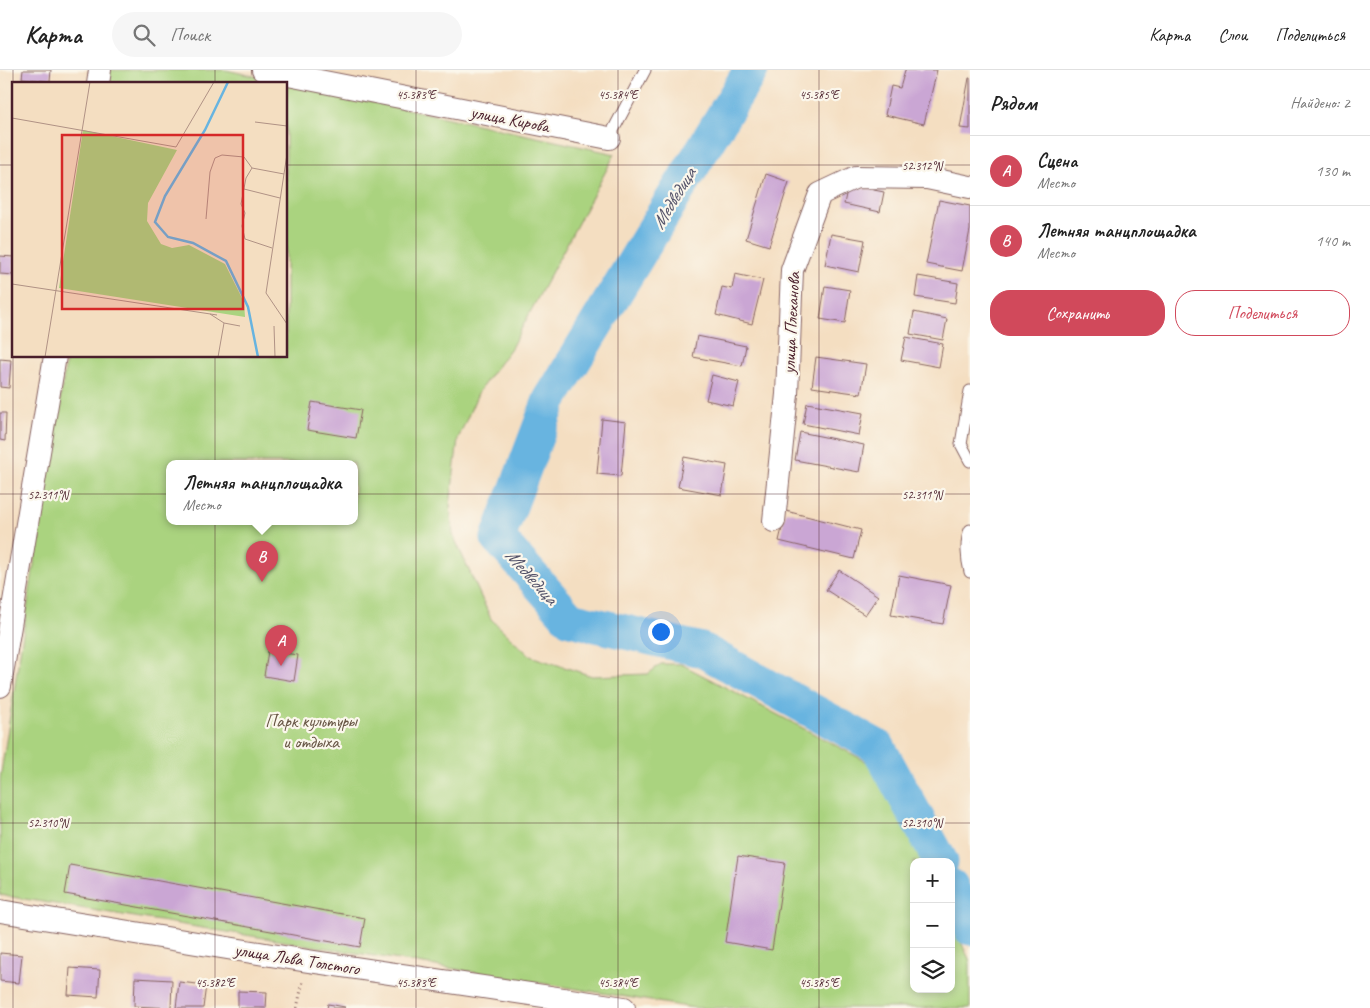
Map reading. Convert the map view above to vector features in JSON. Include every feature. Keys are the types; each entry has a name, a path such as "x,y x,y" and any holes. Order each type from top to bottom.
{"street":[{"name":"улица Кирова","path":"263,70 609,138"},
{"name":"улица Плеханова","path":"774,522 787,394 792,270 820,194 856,177 926,178 970,187"},
{"path":"0,686 55,358"},
{"name":"улица Льва Толстого","path":"0,910 308,961 624,1008"}],"lane":[{"path":"609,138 645,70"},
{"path":"970,390 961,444 970,461"},
{"path":"970,530 968,534 970,572"}],"path":[{"path":"297,1008 308,961"}],"green space":[{"name":"Парк культуры и отдыха","path":"106,70 226,70 282,82 104,82"},
{"name":"Парк культуры и отдыха","path":"288,83 615,154 511,348 479,391 458,439 450,506 453,535 491,619 530,656 592,676 648,674 661,664 681,664 875,766 920,858 910,858 910,993 955,993 955,929 970,961 970,1008 694,1008 0,895 0,779 67,358 288,358"}],"building":[{"path":"23,70 51,70 50,82 22,78"},
{"path":"905,70 937,70 924,124 885,115 891,86 900,88"},
{"path":"970,78 970,129 960,128"},
{"path":"766,174 789,182 769,246 746,239"},
{"path":"848,185 884,192 880,212 844,204"},
{"path":"939,200 970,206 970,230 962,271 926,264"},
{"path":"831,234 865,240 859,272 825,265"},
{"path":"0,256 12,257 12,275 0,274"},
{"path":"735,274 763,280 752,324 716,315 722,287 732,289"},
{"path":"918,276 958,283 955,303 915,297"},
{"path":"825,286 850,290 845,323 820,319"},
{"path":"914,312 947,319 943,340 910,334"},
{"path":"697,336 746,346 742,366 693,357"},
{"path":"906,337 943,344 939,367 901,360"},
{"path":"816,357 866,364 861,394 812,387"},
{"path":"0,359 11,360 9,388 0,387"},
{"path":"712,375 739,382 733,406 706,400"},
{"path":"312,402 361,410 356,438 307,430"},
{"path":"807,403 863,413 859,435 803,424"},
{"path":"0,413 6,413 5,441 0,440"},
{"path":"602,419 626,422 621,476 597,474"},
{"path":"800,432 864,445 859,472 795,460"},
{"path":"684,457 727,465 722,495 678,487"},
{"path":"786,511 861,530 854,559 779,541"},
{"path":"839,570 878,596 865,615 826,590"},
{"path":"899,575 951,585 943,624 891,615"},
{"path":"268,651 298,655 294,681 264,676"},
{"path":"738,856 785,863 772,950 725,942"},
{"path":"70,865 365,918 360,947 65,894"},
{"path":"0,953 22,955 19,983 0,981"},
{"path":"70,968 100,970 98,997 68,995"},
{"path":"135,978 172,980 171,1008 134,1006"},
{"path":"179,982 206,985 203,1008 176,1008"},
{"path":"238,991 267,992 266,1008 238,1008"},
{"path":"328,1004 345,1007 327,1008"}],"waterway":[{"name":"Медведица","path":"751,70 550,400 498,538 570,619 702,650 878,747 939,858"},
{"name":"Медведица","path":"955,895 970,928"}],"place":[{"name":"Летняя танцплощадка","path":"262,582"},
{"name":"Сцена","path":"281,666"}]}
